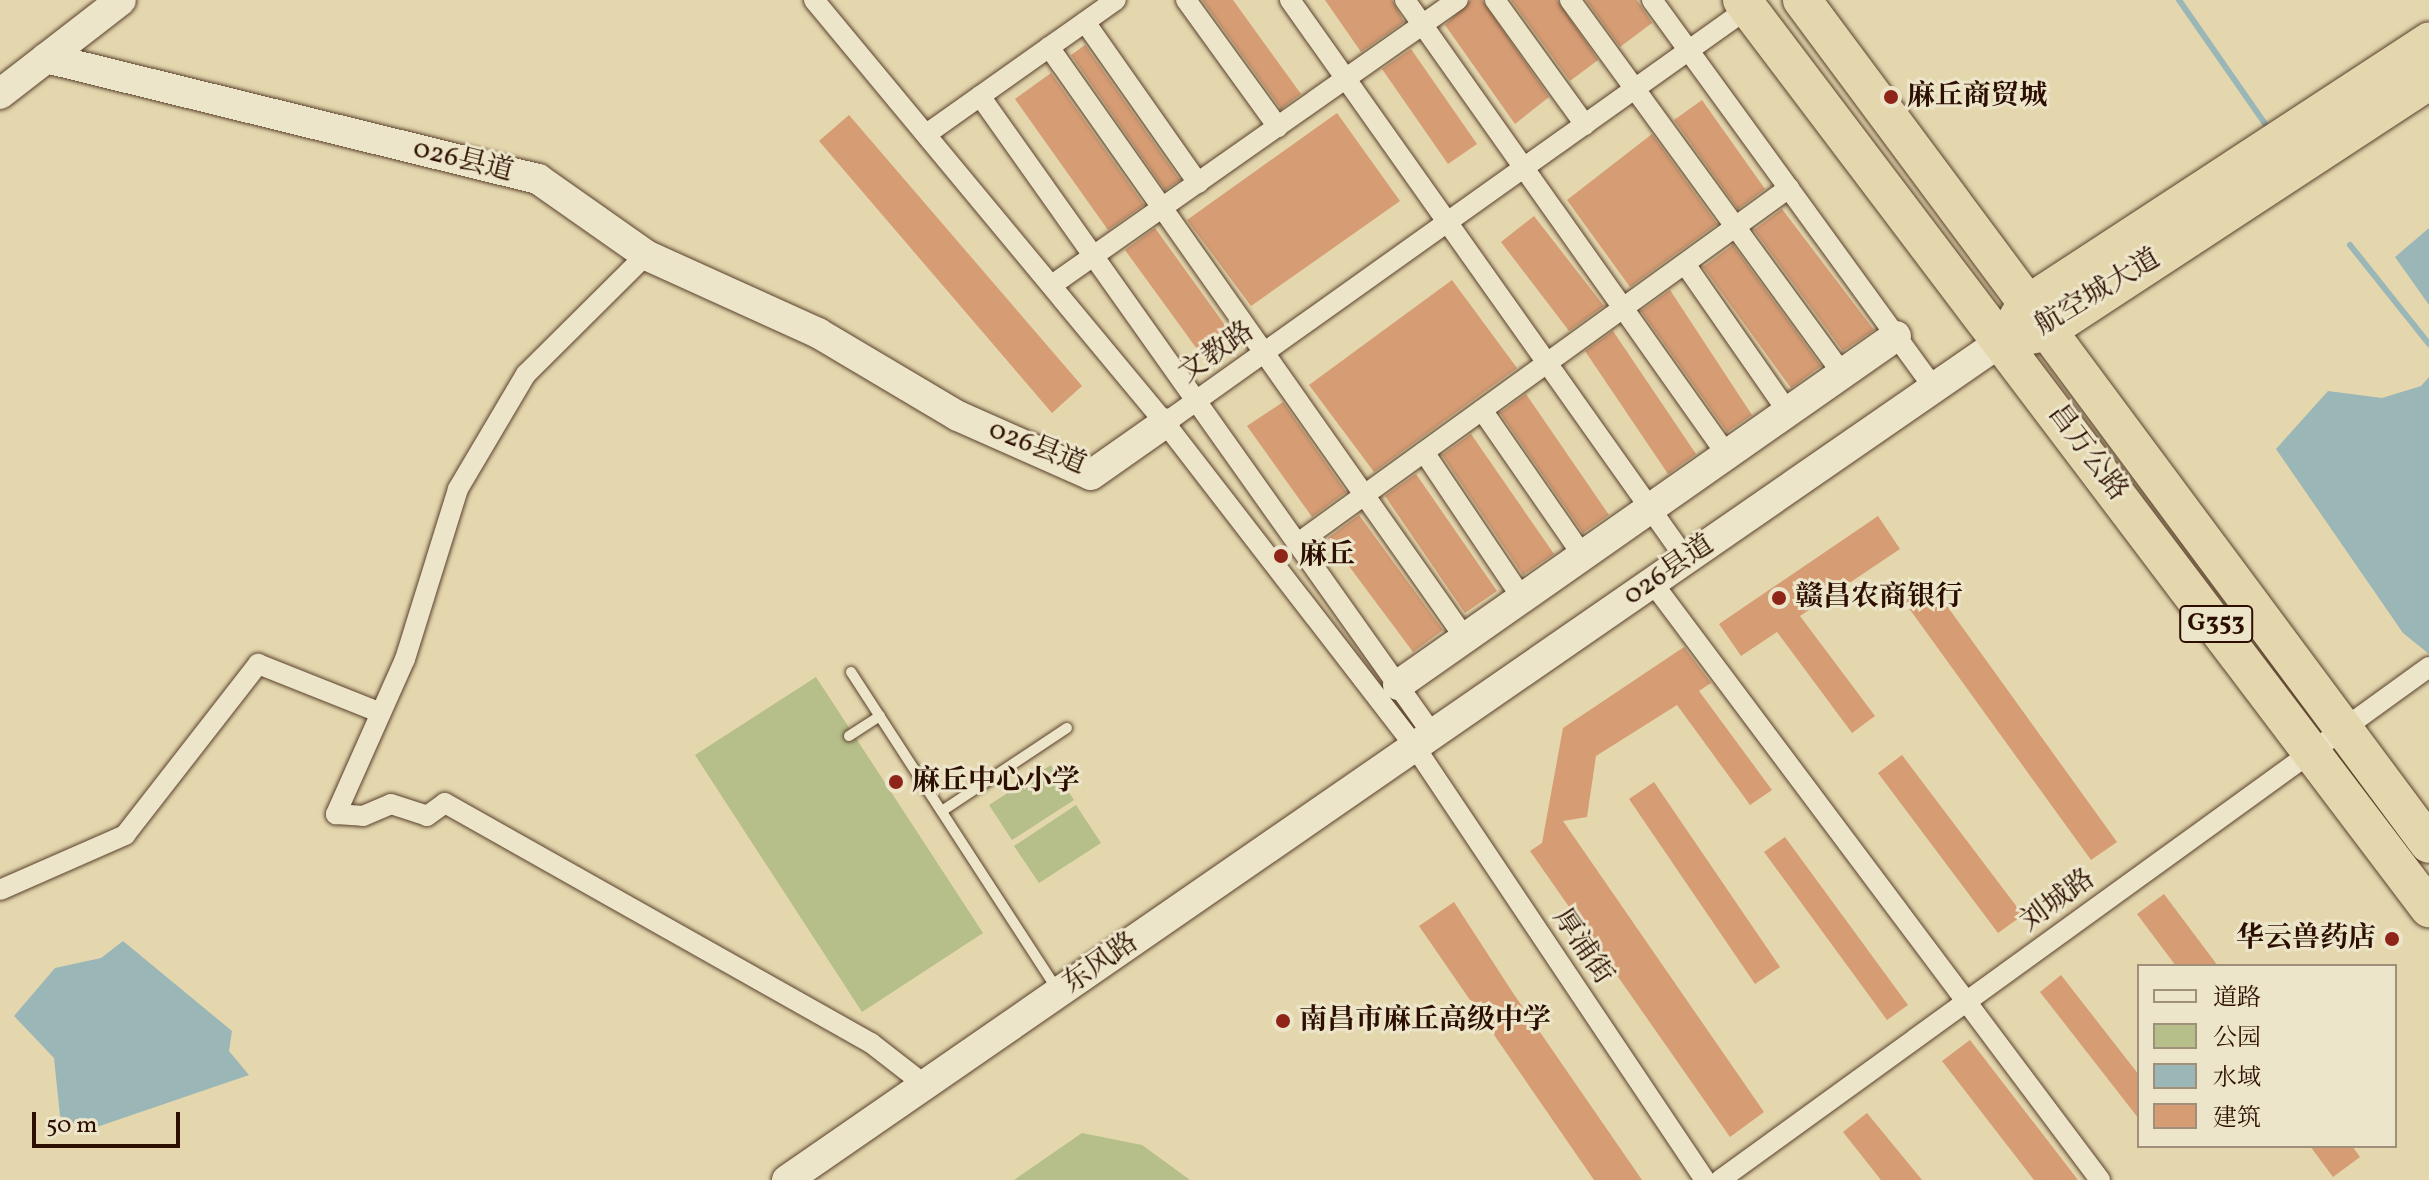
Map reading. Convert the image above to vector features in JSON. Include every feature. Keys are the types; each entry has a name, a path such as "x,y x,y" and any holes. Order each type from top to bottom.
{"highway":[{"name":"昌万公路","path":"1802,0 2035,319 2429,844"},
{"name":"昌万公路","path":"1745,4 2429,908"},
{"name":"航空城大道","path":"2002,341 2429,42"},
{"name":"航空城大道","path":"2035,319 2429,81"}],"street":[{"path":"0,94 121,0"},
{"name":"文教路","path":"814,0 928,133 1165,423 1689,51 1745,4"},
{"path":"928,133 1116,0"},
{"path":"1186,0 1278,127"},
{"path":"1290,0 1686,559"},
{"path":"1405,0 1727,455"},
{"path":"1052,285 1458,0"},
{"path":"1495,0 1585,125"},
{"path":"1570,0 1843,374"},
{"path":"1652,0 1934,388"},
{"path":"1085,22 1198,183"},
{"path":"1049,47 1465,638"},
{"name":"026县道","path":"46,58 538,179 646,255 818,333 958,416 1091,475 1165,423"},
{"path":"980,96 1398,685 1422,738"},
{"path":"1298,543 1789,188"},
{"path":"646,255 526,374 458,489 405,659 336,814 363,816 391,804 427,816 445,803 857,1035 925,1085"},
{"path":"1685,264 1788,412"},
{"path":"1398,685 1896,336"},
{"name":"026县道","path":"1422,738 2002,341"},
{"path":"1482,410 1583,556"},
{"path":"1165,423 1422,738"},
{"path":"1424,452 1522,598"},
{"path":"1652,582 2100,1180"},
{"path":"0,890 125,835 258,664 381,713"},
{"name":"刘城路","path":"1720,1180 2429,667"},
{"name":"东风路","path":"787,1180 1422,738"},
{"name":"厚浦街","path":"1422,738 1705,1180"}],"lane":[{"path":"851,672 1059,992"},
{"path":"849,736 880,716"},
{"path":"942,811 1067,728"}],"green space":[{"path":"816,677 983,933 862,1012 695,755"},
{"path":"1051,765 1074,800 1012,840 989,805"},
{"path":"1076,805 1101,843 1039,883 1014,846"},
{"path":"1082,1133 1142,1145 1190,1180 1014,1180"}],"water":[{"path":"2429,228 2429,305 2395,257"},
{"path":"2429,377 2429,654 2403,633 2276,449 2328,391 2382,398 2421,386"},
{"path":"123,941 232,1031 229,1051 249,1075 88,1130 60,1116 54,1058 14,1016 55,968 101,958"}],"building":[{"path":"1202,0 1233,0 1301,94 1281,109"},
{"path":"1325,0 1392,0 1404,22 1361,52"},
{"path":"1471,0 1482,0 1549,97 1515,124 1445,25"},
{"path":"1511,0 1557,0 1598,60 1570,81"},
{"path":"1586,0 1637,0 1652,23 1620,47"},
{"path":"1085,45 1180,180 1165,190 1071,55"},
{"path":"1411,49 1477,144 1448,164 1382,69"},
{"path":"1051,73 1144,205 1108,230 1015,99"},
{"path":"1702,100 1765,189 1738,209 1674,120"},
{"path":"1337,113 1400,201 1251,306 1187,220"},
{"path":"849,115 1082,386 1052,413 819,141"},
{"path":"1652,134 1717,224 1630,287 1567,200"},
{"path":"1782,209 1874,330 1843,351 1754,230"},
{"path":"1534,216 1604,306 1569,331 1501,242"},
{"path":"1155,228 1227,328 1197,349 1125,250"},
{"path":"1733,245 1821,366 1791,388 1703,267"},
{"path":"1452,280 1517,368 1374,472 1309,385"},
{"path":"1670,290 1752,415 1727,432 1641,311"},
{"path":"1613,331 1696,454 1668,474 1585,351"},
{"path":"1526,394 1609,515 1583,533 1500,413"},
{"path":"1283,402 1346,492 1312,517 1247,426"},
{"path":"1471,434 1554,554 1523,575 1442,455"},
{"path":"1416,474 1497,591 1465,613 1385,496"},
{"path":"1359,515 1443,630 1413,652 1328,538"},
{"path":"1878,516 1900,549 1800,616 1875,716 1852,733 1777,632 1741,656 1719,624"},
{"path":"1929,581 2117,842 2091,860 1903,600"},
{"path":"1684,647 1711,683 1699,691 1772,790 1750,805 1677,705 1596,756 1587,817 1563,821 1764,1112 1730,1137 1530,851 1542,843 1563,728"},
{"path":"1902,755 2023,915 1998,933 1878,773"},
{"path":"1654,782 1780,967 1755,984 1629,799"},
{"path":"1785,837 1908,1005 1887,1020 1764,852"},
{"path":"2164,894 2216,964 2174,964 2137,914"},
{"path":"1454,902 1642,1180 1594,1180 1419,926"},
{"path":"2061,975 2137,1072 2137,1116 2040,992"},
{"path":"1970,1040 2078,1180 2034,1180 1942,1061"},
{"path":"1867,1113 1922,1180 1881,1180 1843,1132"},
{"path":"2311,1148 2353,1148 2360,1157 2333,1177"}],"waterway":[{"path":"2179,0 2270,131"},
{"path":"2350,245 2429,344"}],"place":[{"name":"麻丘商贸城","path":"1891,97"},
{"name":"麻丘","path":"1281,556"},
{"name":"赣昌农商银行","path":"1779,598"},
{"name":"麻丘中心小学","path":"896,782"},
{"name":"华云兽药店","path":"2392,939"},
{"name":"南昌市麻丘高级中学","path":"1283,1021"}]}
